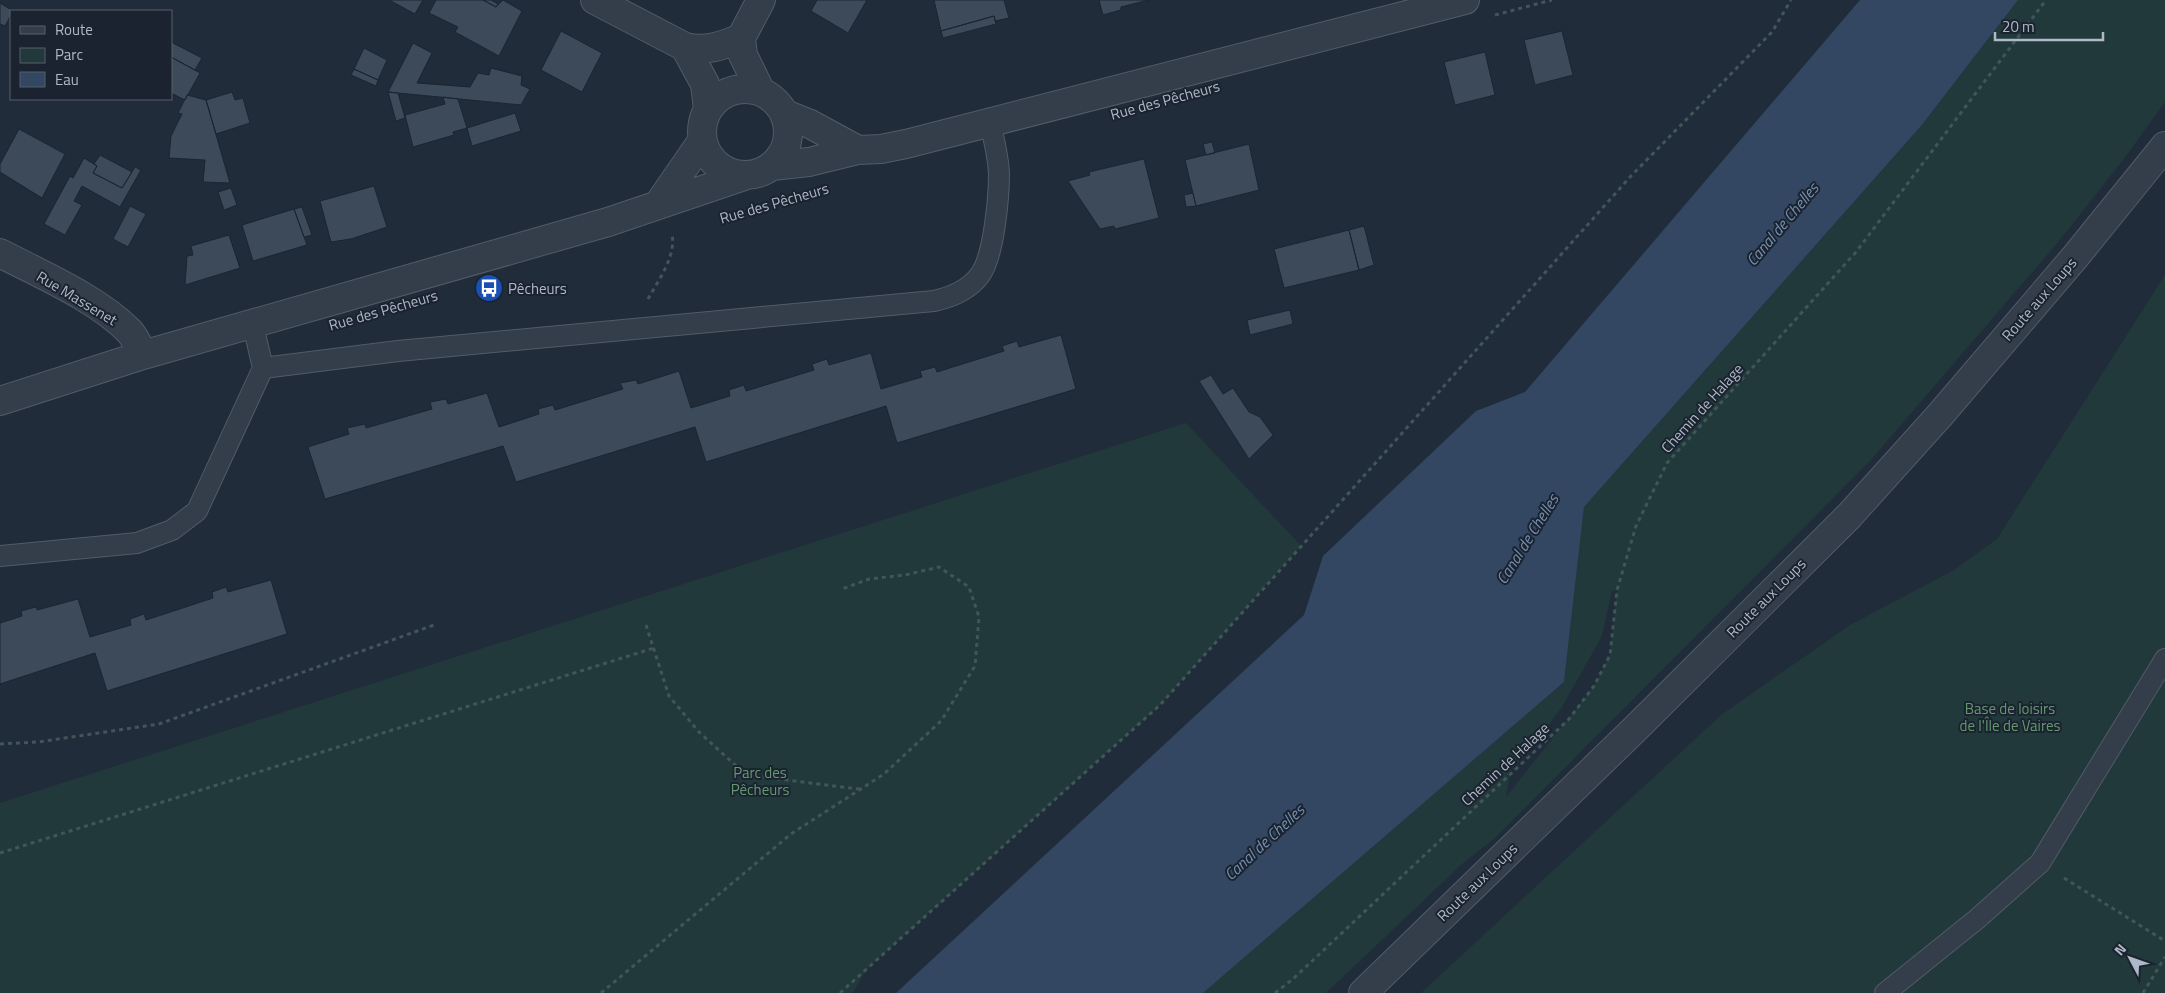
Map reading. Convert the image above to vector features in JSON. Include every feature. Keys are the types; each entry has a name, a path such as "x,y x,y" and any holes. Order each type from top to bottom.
{"street":[{"path":"595,0 685,48 709,49 741,38"},
{"path":"761,0 741,38 743,55 761,92"},
{"name":"Rue des Pêcheurs","path":"772,166 809,162 858,150 906,144 1465,0"},
{"path":"685,48 705,84 708,110"},
{"path":"747,89 761,92 779,105 785,114 788,142 782,155 772,166 759,173 744,176 732,174 722,169 706,152 702,141 703,119 718,98 732,91 747,89"},
{"path":"785,114 810,124 858,150"},
{"path":"2140,176 2165,136"},
{"path":"658,205 702,141"},
{"path":"2140,176 2165,146"},
{"name":"Rue des Pêcheurs","path":"0,401 143,355 608,222 744,176"},
{"name":"Route aux Loups","path":"1363,993 1623,740 1849,516 1940,415 2075,257 2140,176"},
{"name":"Rue Massenet","path":"0,253 76,293 111,315 131,332 143,355"}],"lane":[{"path":"263,368 398,350 934,301 950,297 965,289 979,276 988,261 993,239 999,173 996,145 990,123"},
{"path":"0,556 137,543 172,530 197,511 263,368 253,325"},
{"path":"1885,993 1977,919 2040,863 2165,658"}],"path":[{"path":"1486,17 1552,0"},
{"path":"840,993 1160,705 1630,176 1772,32 1791,0"},
{"name":"Chemin de Halage","path":"1275,993 1293,979 1569,719 1594,686 1610,655 1617,590 1636,526 1667,463 1856,252 2046,0"},
{"name":"Rue des Pêcheurs","path":"748,210 786,199"},
{"path":"640,328 645,306 674,244 672,233 658,205"},
{"path":"663,235 681,230"},
{"path":"601,993 791,834 884,774 941,722 974,666 979,617 969,587 939,567 905,575 869,579 842,589"},
{"path":"646,625 670,696 699,732 746,775 860,789"},
{"path":"0,744 38,742 159,724 434,626"},
{"path":"0,853 654,648"},
{"path":"2040,863 2165,941"},
{"path":"2143,993 2165,957"}],"green space":[{"path":"2018,0 2165,0 2165,102 2123,160 2059,241 1870,461 1495,838 1462,864 1326,993 1203,993 1564,682 1584,507 1921,126","holes":["1617,590 1610,655 1594,686 1506,797 1511,768 1534,745 1562,707 1602,636 1612,591"]},
{"name":"Base de loisirs de l'Île de Vaires","path":"2165,275 2165,993 1421,993 1721,715 1850,625 1954,570 1997,539"},
{"name":"Parc des Pêcheurs","path":"1186,423 1301,546 1160,705 866,970 853,993 0,993 0,803"}],"water":[{"name":"Canal de Chelles","path":"1860,0 2018,0 1921,126 1584,507 1564,682 1203,993 896,993 1304,615 1323,556 1476,411 1525,392"}],"building":[{"path":"389,0 423,0 415,14"},
{"path":"436,0 483,0 496,7 503,0 522,11 499,56 455,32 458,27 429,13"},
{"path":"483,0 491,0 498,4 496,7"},
{"path":"817,0 867,0 848,33 811,11"},
{"path":"934,0 1004,0 1009,18 995,21 994,16 941,31"},
{"path":"1099,0 1149,0 1121,7 1121,10 1103,15"},
{"path":"0,3 11,10 5,26 0,24"},
{"path":"994,16 996,24 943,38 941,31"},
{"path":"561,31 602,53 582,92 541,70"},
{"path":"1562,31 1573,75 1535,85 1524,40"},
{"path":"172,43 202,58 195,70 172,58"},
{"path":"413,43 432,53 417,83 470,87 478,73 489,75 491,68 522,76 521,85 530,89 521,105 388,92"},
{"path":"364,48 387,60 378,80 354,69"},
{"path":"1485,52 1495,95 1455,105 1444,62"},
{"path":"172,58 200,73 185,100 172,94"},
{"path":"354,69 378,80 376,86 351,75"},
{"path":"232,92 235,100 243,98 250,123 216,134 206,100"},
{"path":"388,92 398,93 405,118 396,121"},
{"path":"187,95 206,100 230,183 203,182 205,160 169,158 171,136 182,114 178,113"},
{"path":"443,97 458,99 467,128 453,132 454,135 413,147 405,115 445,104"},
{"path":"515,113 521,131 472,146 467,128"},
{"path":"19,129 65,154 42,198 0,172 0,164"},
{"path":"1212,142 1215,153 1206,155 1203,144"},
{"path":"1249,144 1259,190 1196,206 1185,160"},
{"path":"100,155 132,172 122,188 93,173 97,166 94,164"},
{"path":"84,158 97,166 93,173 122,188 135,167 141,170 120,207 82,186 74,201 82,205 65,235 44,224 70,176 73,178"},
{"path":"1144,159 1159,218 1115,229 1114,226 1100,229 1068,181 1090,175 1089,172"},
{"path":"374,186 387,227 351,239 331,242 320,201"},
{"path":"231,188 237,205 224,210 218,192"},
{"path":"1193,193 1196,206 1186,207 1184,195"},
{"path":"130,206 146,214 128,247 113,239"},
{"path":"302,207 312,235 304,237 294,209"},
{"path":"294,209 307,245 253,261 242,225"},
{"path":"1364,226 1374,265 1359,270 1349,230"},
{"path":"1349,230 1359,270 1284,288 1274,249"},
{"path":"229,235 240,268 185,285 187,256 193,255 191,246"},
{"path":"1290,310 1293,324 1250,335 1247,320"},
{"path":"1061,335 1076,389 897,443 886,406 706,462 695,427 516,482 503,446 325,499 308,447 349,434 347,428 365,424 366,428 432,409 430,402 446,399 448,404 487,393 499,427 539,414 538,409 553,405 555,410 623,389 620,383 636,380 638,384 679,371 691,408 730,396 729,390 744,385 746,391 814,370 812,364 827,359 829,365 871,353 881,389 922,377 920,371 935,367 937,372 1004,351 1002,346 1017,341 1019,347"},
{"path":"1211,375 1223,394 1233,388 1249,412 1260,417 1273,435 1249,459 1199,381"},
{"path":"271,580 287,634 107,691 95,653 0,684 0,623 22,616 21,611 36,607 37,610 78,599 90,637 131,625 130,619 144,614 146,620 213,598 212,592 226,587 228,592"}],"place":[{"name":"Pêcheurs","path":"489,288"}]}
